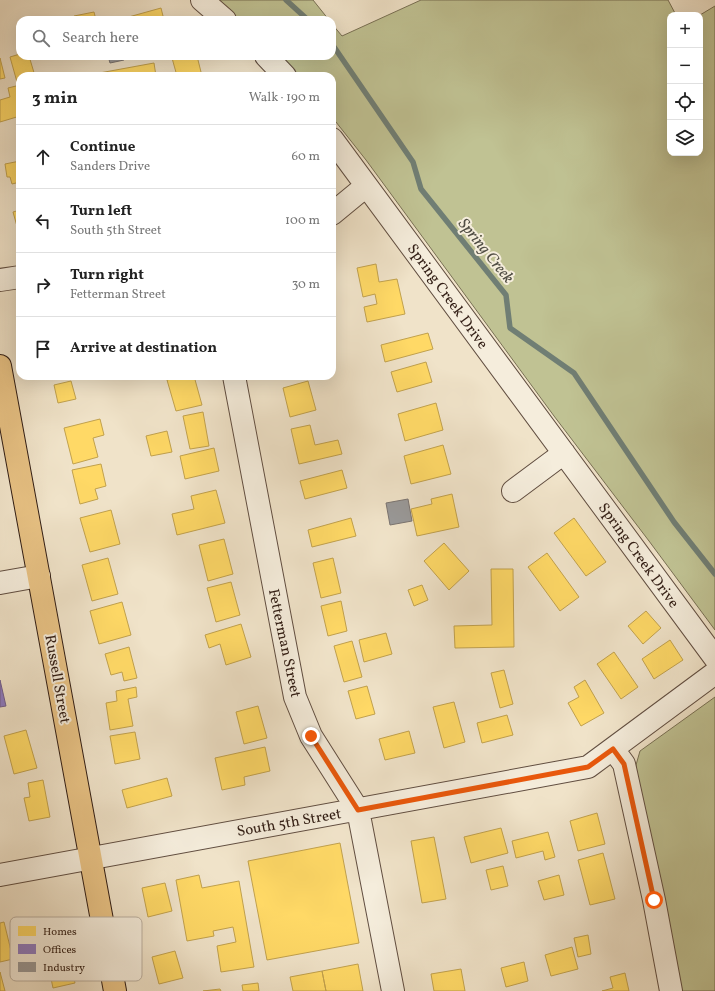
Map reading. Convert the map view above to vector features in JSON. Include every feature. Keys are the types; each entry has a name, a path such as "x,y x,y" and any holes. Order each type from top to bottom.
{"main road":[{"name":"Russell Street","path":"0,366 102,917"},
{"name":"Russell Street","path":"114,981 116,991"}],"street":[{"path":"202,0 220,16"},
{"path":"270,60 281,72"},
{"name":"Spring Creek Drive","path":"336,145 715,658"},
{"path":"336,211 366,186"},
{"path":"0,280 16,278"},
{"name":"Fetterman Street","path":"235,380 295,697 311,736 358,810 393,991"},
{"path":"512,491 564,453"},
{"path":"0,583 39,576"},
{"name":"South 5th Street","path":"0,875 588,767 715,673"},
{"path":"613,749 624,764 654,900 671,991"}],"green space":[{"path":"218,0 313,0 326,16 236,16"},
{"path":"421,0 668,0 674,12 667,12 667,156 703,156 703,13 715,6 715,630 554,416 366,160 336,122 336,72 294,72 283,60 336,60 336,29 342,36"},
{"path":"715,697 715,991 681,991 640,798 636,765 640,751"}],"building: Homes":[{"path":"161,8 163,16 132,16"},
{"path":"94,12 95,16 74,16"},
{"path":"16,55 16,60 30,60 34,72 16,72 16,78 10,57"},
{"path":"0,58 5,78 0,79"},
{"path":"173,60 198,60 201,72 176,72"},
{"path":"154,63 155,72 105,72"},
{"path":"16,86 16,117 0,122 0,100 10,97 8,88"},
{"path":"16,162 16,183 12,184 10,177 7,177 5,164"},
{"path":"16,211 16,223 13,212"},
{"path":"376,264 379,282 397,279 405,314 367,322 364,307 377,304 375,294 363,297 357,268"},
{"path":"428,333 433,349 385,362 381,345"},
{"path":"426,362 432,382 397,392 391,372"},
{"path":"167,380 195,380 202,405 176,411"},
{"path":"71,381 76,399 58,403 54,385"},
{"path":"308,381 316,410 290,417 283,388"},
{"path":"436,403 443,430 405,441 398,414"},
{"path":"203,412 209,446 190,449 183,416"},
{"path":"100,419 104,435 93,438 98,457 73,464 64,428"},
{"path":"310,425 315,445 338,440 342,454 299,464 291,429"},
{"path":"167,431 172,452 151,456 146,436"},
{"path":"443,445 451,474 411,484 404,456"},
{"path":"214,448 219,471 185,479 180,456"},
{"path":"101,464 106,486 95,489 98,499 80,504 72,470"},
{"path":"342,470 347,488 305,499 300,481"},
{"path":"216,490 225,523 177,535 172,514 194,509 191,496"},
{"path":"452,494 459,527 417,536 411,509 432,504 431,499"},
{"path":"111,510 120,544 90,552 80,518"},
{"path":"351,518 356,536 312,547 308,530"},
{"path":"574,518 606,562 586,576 554,533"},
{"path":"224,539 233,574 208,581 199,545"},
{"path":"444,543 469,571 449,590 424,561"},
{"path":"547,553 579,597 560,611 528,567"},
{"path":"108,558 118,594 92,601 82,565"},
{"path":"333,558 341,593 321,598 313,563"},
{"path":"491,569 513,569 514,647 455,648 454,626 492,625"},
{"path":"231,582 240,615 216,622 207,588"},
{"path":"422,585 428,600 414,606 408,590"},
{"path":"341,601 347,631 328,636 321,606"},
{"path":"122,602 131,635 99,644 90,611"},
{"path":"646,611 661,628 643,644 628,626"},
{"path":"241,624 251,657 226,665 220,644 209,648 205,635"},
{"path":"386,633 392,654 364,662 359,640"},
{"path":"670,640 683,660 654,679 642,659"},
{"path":"352,641 362,677 344,682 334,646"},
{"path":"129,647 137,678 124,681 122,672 111,675 105,654"},
{"path":"614,652 638,687 621,699 597,664"},
{"path":"504,670 513,704 500,708 491,673"},
{"path":"585,680 604,713 581,726 568,703 579,697 574,687"},
{"path":"367,686 375,714 356,719 348,691"},
{"path":"136,687 137,697 128,699 133,726 110,730 106,703 117,701 116,691"},
{"path":"454,702 465,742 444,748 433,707"},
{"path":"258,706 267,738 244,744 236,712"},
{"path":"507,715 513,735 482,743 477,723"},
{"path":"26,730 37,768 14,774 4,736"},
{"path":"409,731 415,753 385,760 379,739"},
{"path":"135,732 140,759 115,764 110,736"},
{"path":"265,747 270,771 244,777 245,785 222,790 215,758"},
{"path":"167,778 172,796 127,808 122,790"},
{"path":"43,780 50,817 29,821 24,798 30,797 28,783"},
{"path":"597,813 605,844 578,851 570,821"},
{"path":"501,828 508,853 471,863 464,837"},
{"path":"548,832 555,857 545,860 543,851 516,858 512,841"},
{"path":"434,837 446,899 422,903 411,841"},
{"path":"340,843 359,943 267,960 248,861"},
{"path":"603,853 615,899 590,905 578,860"},
{"path":"503,866 508,886 491,890 486,870"},
{"path":"199,875 202,888 239,881 254,967 221,972 217,946 236,942 233,927 213,931 214,936 187,941 176,880"},
{"path":"559,875 564,895 544,900 538,881"},
{"path":"165,883 172,911 148,917 142,888"},
{"path":"4,922 10,947 10,960 0,962 0,923"},
{"path":"588,935 591,954 578,957 574,938"},
{"path":"572,947 578,969 551,976 545,955"},
{"path":"175,951 183,978 159,984 152,957"},
{"path":"524,962 528,981 506,987 501,968"},
{"path":"358,964 363,991 326,991 322,971"},
{"path":"461,969 465,991 434,991 431,974"},
{"path":"322,971 326,991 293,991 290,977"},
{"path":"0,972 5,991 0,991"},
{"path":"625,973 629,991 602,991 613,988 610,977"},
{"path":"52,981 75,981 75,983 53,988"},
{"path":"258,983 259,991 243,991 242,985"},
{"path":"220,989 221,991 203,991"}],"building: Offices":[{"path":"0,680 6,706 0,707"}],"building: Industry":[{"path":"109,60 124,60 110,63"},
{"path":"408,499 412,521 390,525 386,503"}],"waterway":[{"name":"Spring Creek","path":"286,0 304,16"},
{"name":"Spring Creek","path":"336,50 413,162 421,189 506,295 510,328 574,373 674,522 715,574"}],"route":[{"path":"311,736 358,810 588,767 613,749 624,764 654,900"}]}
